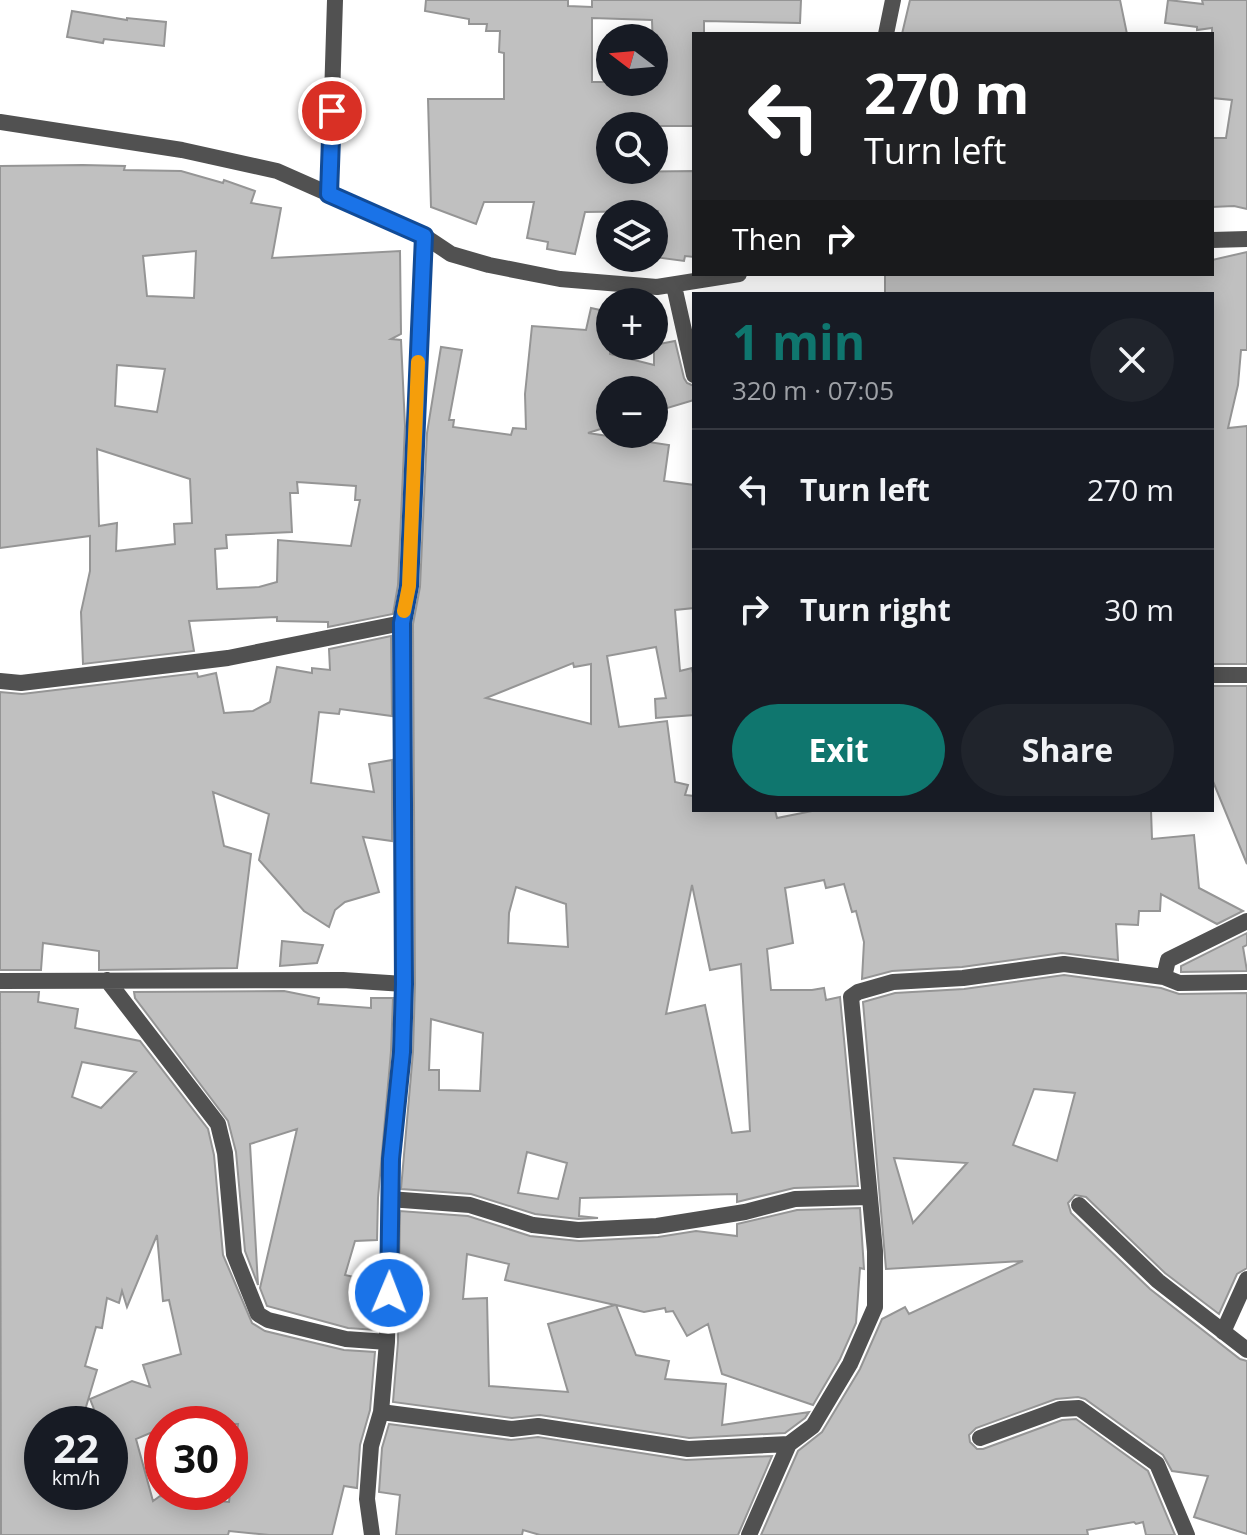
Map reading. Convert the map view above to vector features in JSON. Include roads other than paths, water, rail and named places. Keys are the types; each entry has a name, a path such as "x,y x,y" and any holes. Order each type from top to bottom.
{"street":[{"path":"329,194 335,0"},
{"path":"886,32 893,0"},
{"path":"0,122 154,145 277,171 424,236 451,254 531,274 560,279 674,286 728,276"},
{"path":"372,1535 367,1499 370,1459 381,1412 387,1342 389,1199 402,1052 402,623 409,586 424,236"},
{"path":"1214,240 1247,239"},
{"path":"674,286 692,366"},
{"path":"0,681 21,683 214,660 402,623"},
{"path":"1214,675 1247,675"},
{"path":"1164,977 1168,960 1247,921"},
{"path":"749,1535 789,1444 813,1426 850,1364 875,1307 875,1251 851,997 893,982 963,978 1064,964 1101,966 1164,977 1179,983 1247,982"},
{"path":"107,980 218,1124 225,1153 234,1254 258,1314 268,1320 346,1339 387,1342"},
{"path":"0,981 343,980 404,984"},
{"path":"389,1199 470,1205 533,1225 578,1230 657,1226 745,1212 795,1199 869,1197"},
{"path":"1079,1205 1158,1281 1247,1350"},
{"path":"1223,1332 1247,1279"},
{"path":"980,1438 1060,1409 1079,1408 1157,1464 1187,1535"},
{"path":"381,1412 512,1429 538,1426 688,1449 789,1444"}]}
